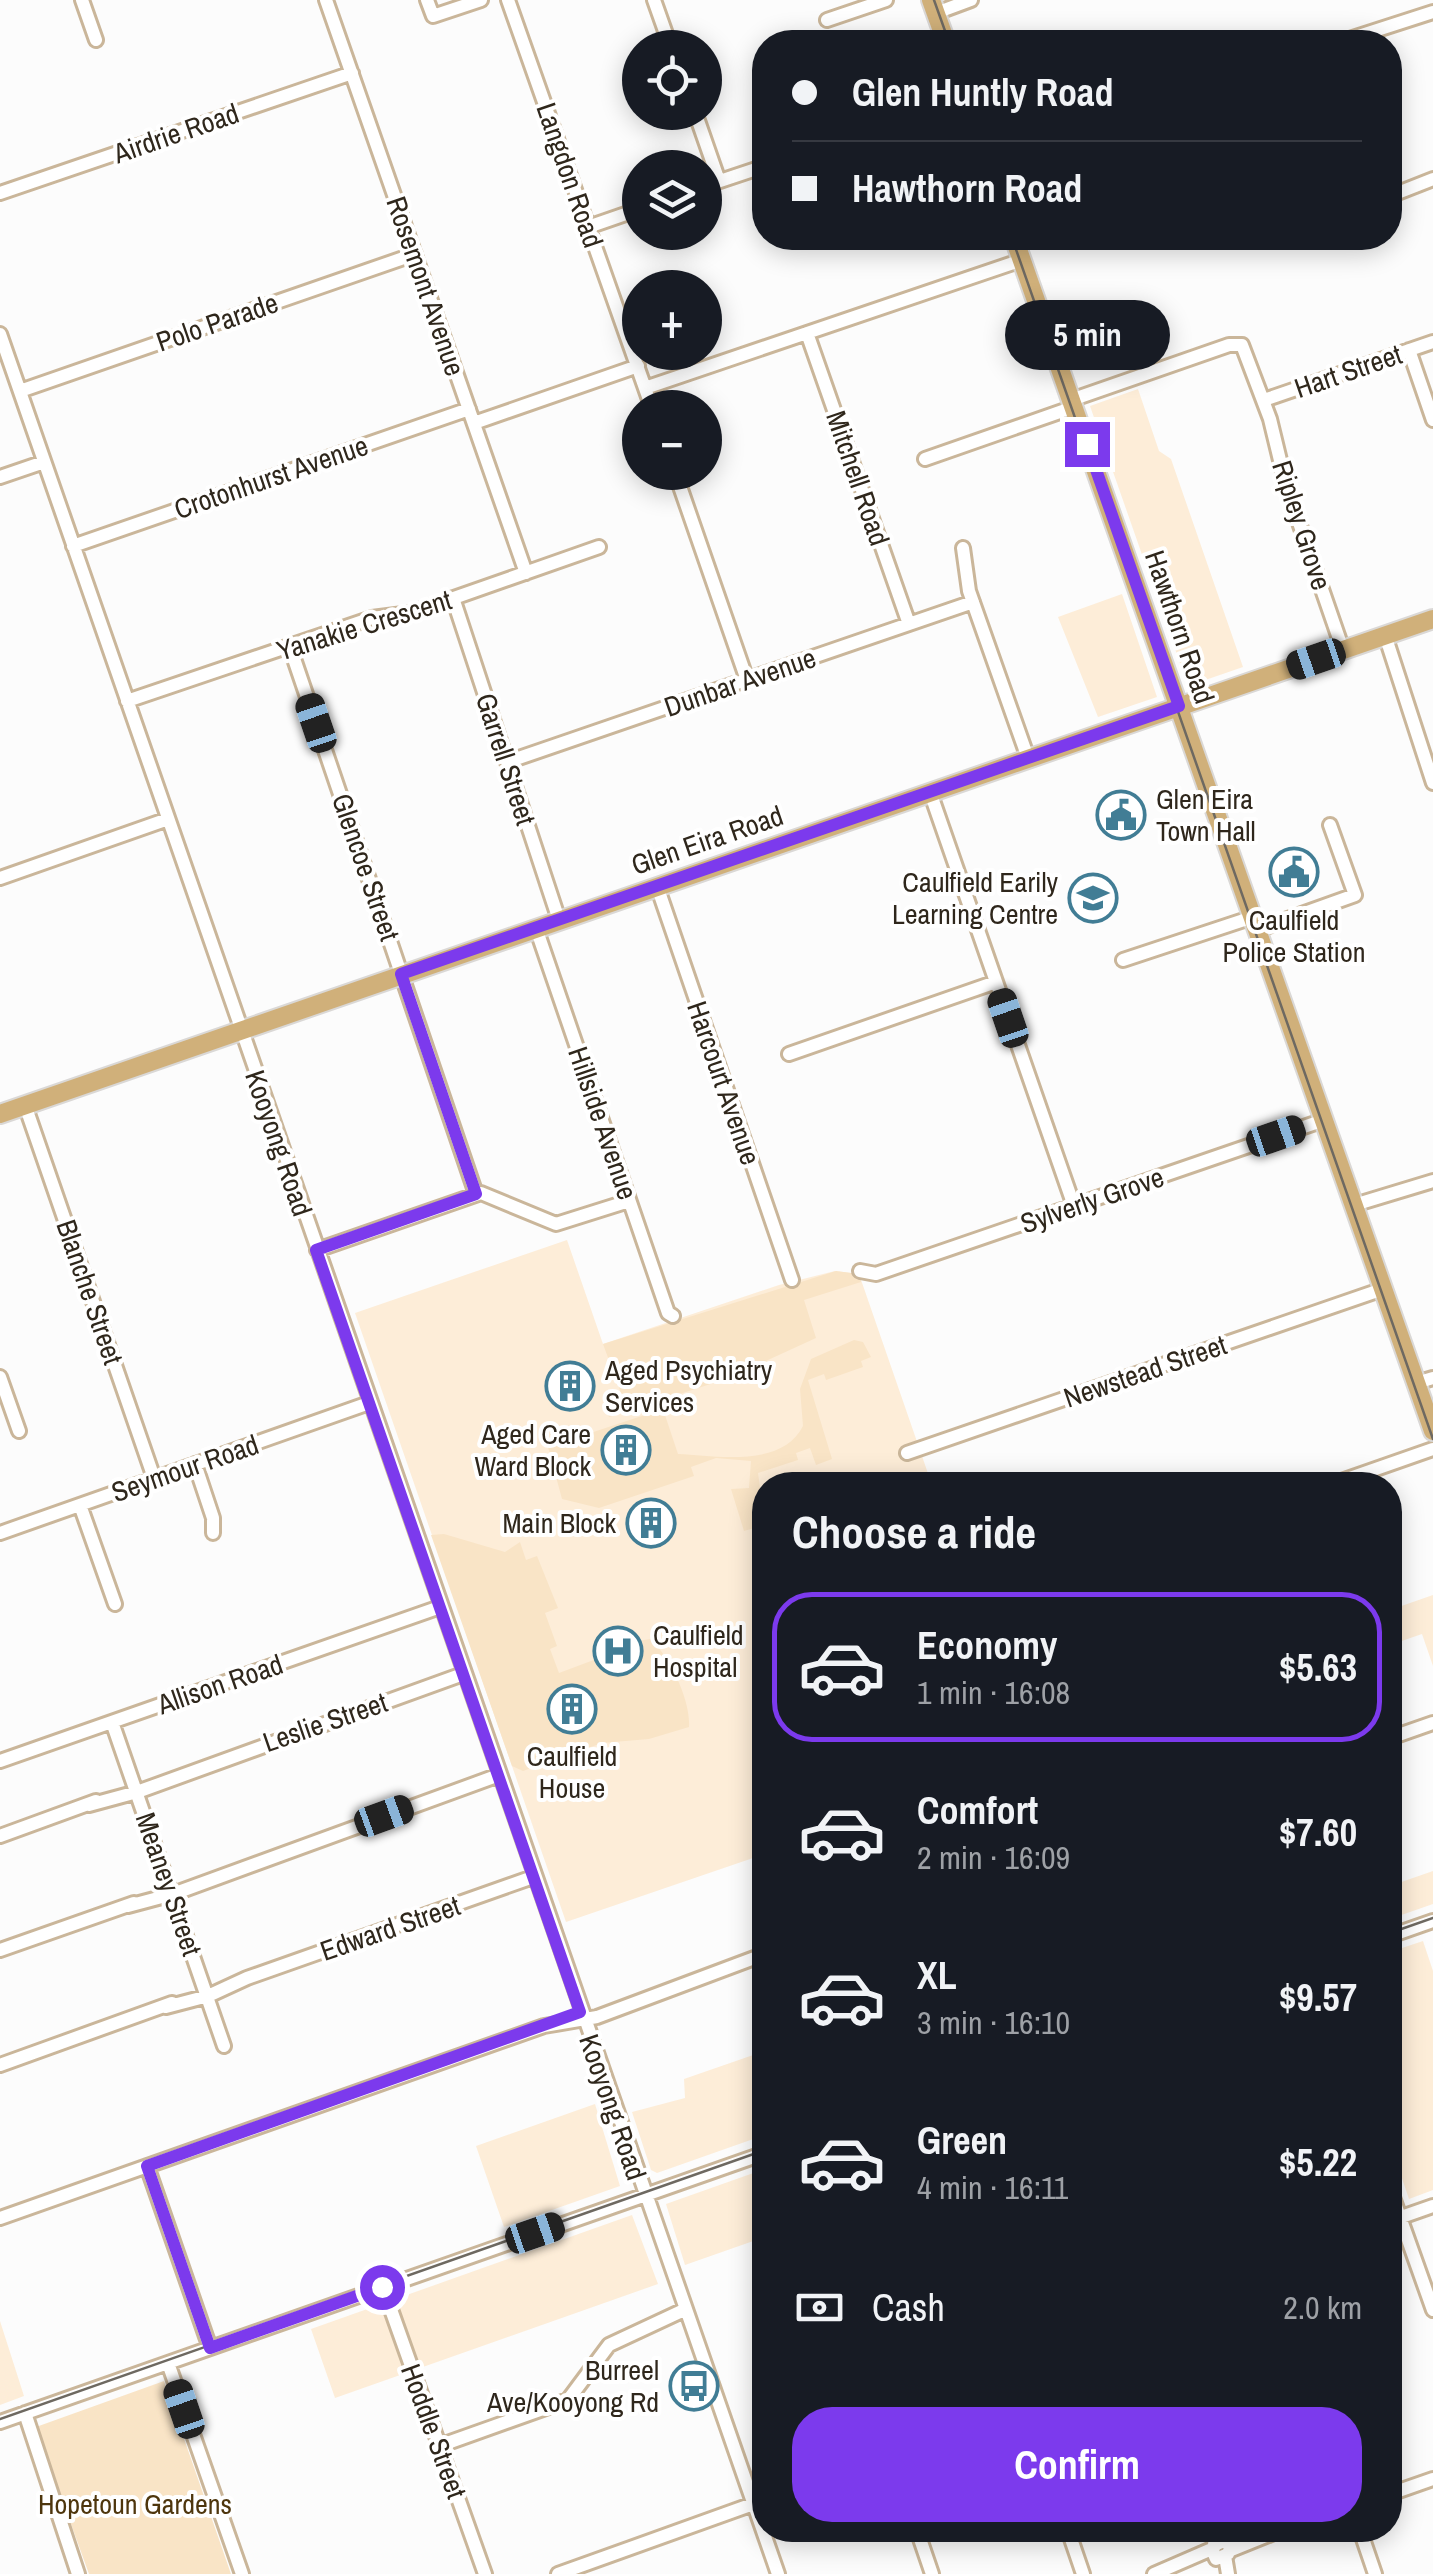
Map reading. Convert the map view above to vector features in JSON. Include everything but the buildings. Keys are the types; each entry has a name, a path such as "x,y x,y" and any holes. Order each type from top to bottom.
{"main road":[{"path":"933,6 942,30"},
{"name":"Hawthorn Road","path":"1019,250 1383,1288 1425,1385 1433,1431"},
{"name":"Glen Eira Road","path":"0,1114 1433,619"}],"street":[{"path":"82,0 96,40"},
{"name":"Rosemont Avenue","path":"326,0 526,572"},
{"path":"428,0 433,16 481,0"},
{"name":"Langdon Road","path":"508,0 622,322"},
{"path":"654,0 665,30"},
{"path":"826,20 886,0"},
{"path":"933,6 971,0"},
{"path":"1377,30 1433,12"},
{"name":"Airdrie Road","path":"0,194 352,73"},
{"path":"722,180 752,170"},
{"path":"1402,192 1433,180"},
{"path":"588,227 622,215"},
{"name":"Polo Parade","path":"20,390 415,254"},
{"path":"646,388 1022,260"},
{"name":"Mitchell Road","path":"806,332 909,624"},
{"name":"Kooyong Road","path":"0,334 752,2501"},
{"name":"Hart Street","path":"1264,400 1433,342"},
{"name":"Ripley Grove","path":"1072,404 1234,344 1247,352 1286,485 1343,650"},
{"path":"1409,350 1433,420"},
{"name":"Crotonhurst Avenue","path":"73,546 625,370"},
{"name":"Langdon Road","path":"639,370 646,388"},
{"path":"925,459 1072,404"},
{"path":"0,477 44,462"},
{"path":"681,490 748,680"},
{"name":"Yanakie Crescent","path":"127,700 372,618 411,613 600,547"},
{"path":"963,548 973,602 1028,758"},
{"name":"Garrell Street","path":"453,598 560,920"},
{"name":"Dunbar Avenue","path":"507,762 973,602"},
{"path":"1381,636 1433,783"},
{"name":"Glencoe Street","path":"290,647 476,1194"},
{"path":"930,792 1074,1206"},
{"path":"0,878 168,819"},
{"path":"1123,960 1355,895 1330,824"},
{"name":"Harcourt Avenue","path":"657,886 792,1280"},
{"name":"Hillside Avenue","path":"536,928 668,1313 673,1316"},
{"path":"790,1054 996,982"},
{"name":"Blanche Street","path":"25,1105 154,1478"},
{"name":"Sylverly Grove","path":"860,1270 876,1274 1324,1120"},
{"path":"1355,1208 1433,1181"},
{"path":"316,1250 476,1194 494,1197 556,1224 629,1201"},
{"name":"Newstead Street","path":"908,1453 1383,1288"},
{"path":"0,1377 18,1431"},
{"name":"Seymour Road","path":"0,1533 369,1404"},
{"path":"1368,1472 1433,1450"},
{"path":"195,1464 213,1518 213,1533"},
{"path":"80,1504 115,1604"},
{"name":"Allison Road","path":"1,1758 440,1607"},
{"name":"Leslie Street","path":"0,1836 463,1674"},
{"name":"Meaney Street","path":"112,1722 224,2046"},
{"path":"1402,1734 1433,1723"},
{"path":"0,1950 499,1775"},
{"name":"Edward Street","path":"0,2064 533,1877"},
{"path":"1402,1932 1429,1922 1433,1938"},
{"path":"0,2218 544,2026 625,2003 752,1959"},
{"path":"0,2422 752,2158"},
{"path":"147,2166 210,2348"},
{"path":"1402,2217 1433,2206"},
{"path":"1402,2236 1433,2310"},
{"name":"Hoddle Street","path":"382,2287 485,2574"},
{"path":"439,2446 568,2400 604,2348 686,2315"},
{"path":"168,2363 242,2574"},
{"path":"21,2415 78,2574"},
{"path":"1402,2490 1433,2479"},
{"path":"558,2574 752,2504"},
{"name":"Kooyong Road","path":"767,2542 778,2574"},
{"path":"921,2542 932,2574"},
{"path":"1072,2542 1083,2574"},
{"path":"1364,2542 1376,2574"},
{"path":"1154,2574 1221,2546 1226,2574"}],"shaded area":[{"path":"1138,389 1159,451 1171,459 1243,667 1188,686 1090,406"},
{"path":"1122,594 1157,697 1098,717 1058,617"},
{"name":"Caulfield Hospital","path":"567,1240 603,1344 779,1285 835,1271 859,1274 928,1472 752,1472 752,1858 566,1922 355,1313"},
{"path":"1433,1595 1433,1666 1422,1634 1402,1641 1402,1606"},
{"path":"1433,1871 1433,1904 1402,1915 1402,1882"},
{"path":"1423,1941 1433,1971 1433,2190 1409,2199 1402,2178 1402,1948"},
{"path":"752,2055 752,2140 657,2173 651,2170 632,2112 685,2098 684,2079"},
{"path":"595,2104 620,2186 504,2227 476,2146"},
{"path":"752,2174 752,2242 685,2265 666,2204"},
{"path":"632,2215 658,2284 335,2398 311,2329"},
{"path":"0,2321 24,2396 0,2405"}],"green space":[{"path":"836,1271 859,1274 861,1282 804,1300 816,1338 729,1378 609,1417 607,1413 625,1404 603,1344"},
{"path":"854,1340 863,1342 871,1357 861,1361 863,1367 826,1380 824,1374 808,1380 832,1459 816,1465 810,1448 796,1453 798,1460 752,1472 752,1529 744,1531 731,1489 749,1488 751,1461 716,1458 691,1467 694,1476 599,1508 562,1499 548,1447 663,1409 678,1454 747,1456 780,1448 803,1426 800,1389 811,1359"},
{"path":"444,1534 505,1552 520,1542 526,1560 537,1556 558,1608 545,1613 557,1646 550,1649 559,1673 599,1658 602,1647 650,1639 678,1680 687,1705 689,1727 649,1739 602,1743 523,1771 512,1766 431,1535"},
{"name":"Hopetoun Gardens","path":"164,2381 231,2574 89,2574 36,2427"}],"tram line":[{"path":"934,0 945,30"},
{"path":"1016,250 1433,1439"},
{"path":"1402,1929 1433,1918"},
{"path":"0,2419 752,2155"}],"place":[{"name":"Glen Eira Town Hall","path":"1121,815"},
{"name":"Caulfield Police Station","path":"1294,872"},
{"name":"Caulfield Earily Learning Centre","path":"1093,898"},
{"name":"Aged Psychiatry Services","path":"570,1386"},
{"name":"Aged Care Ward Block","path":"626,1450"},
{"name":"Main Block","path":"651,1523"},
{"name":"Caulfield Hospital","path":"618,1651"},
{"name":"Caulfield House","path":"572,1709"},
{"name":"Burreel Ave/Kooyong Rd","path":"694,2386"}],"route":[{"path":"382,2287 210,2348 147,2166 580,2012 316,1250 476,1194 401,974 1179,706 1087,444"}]}
